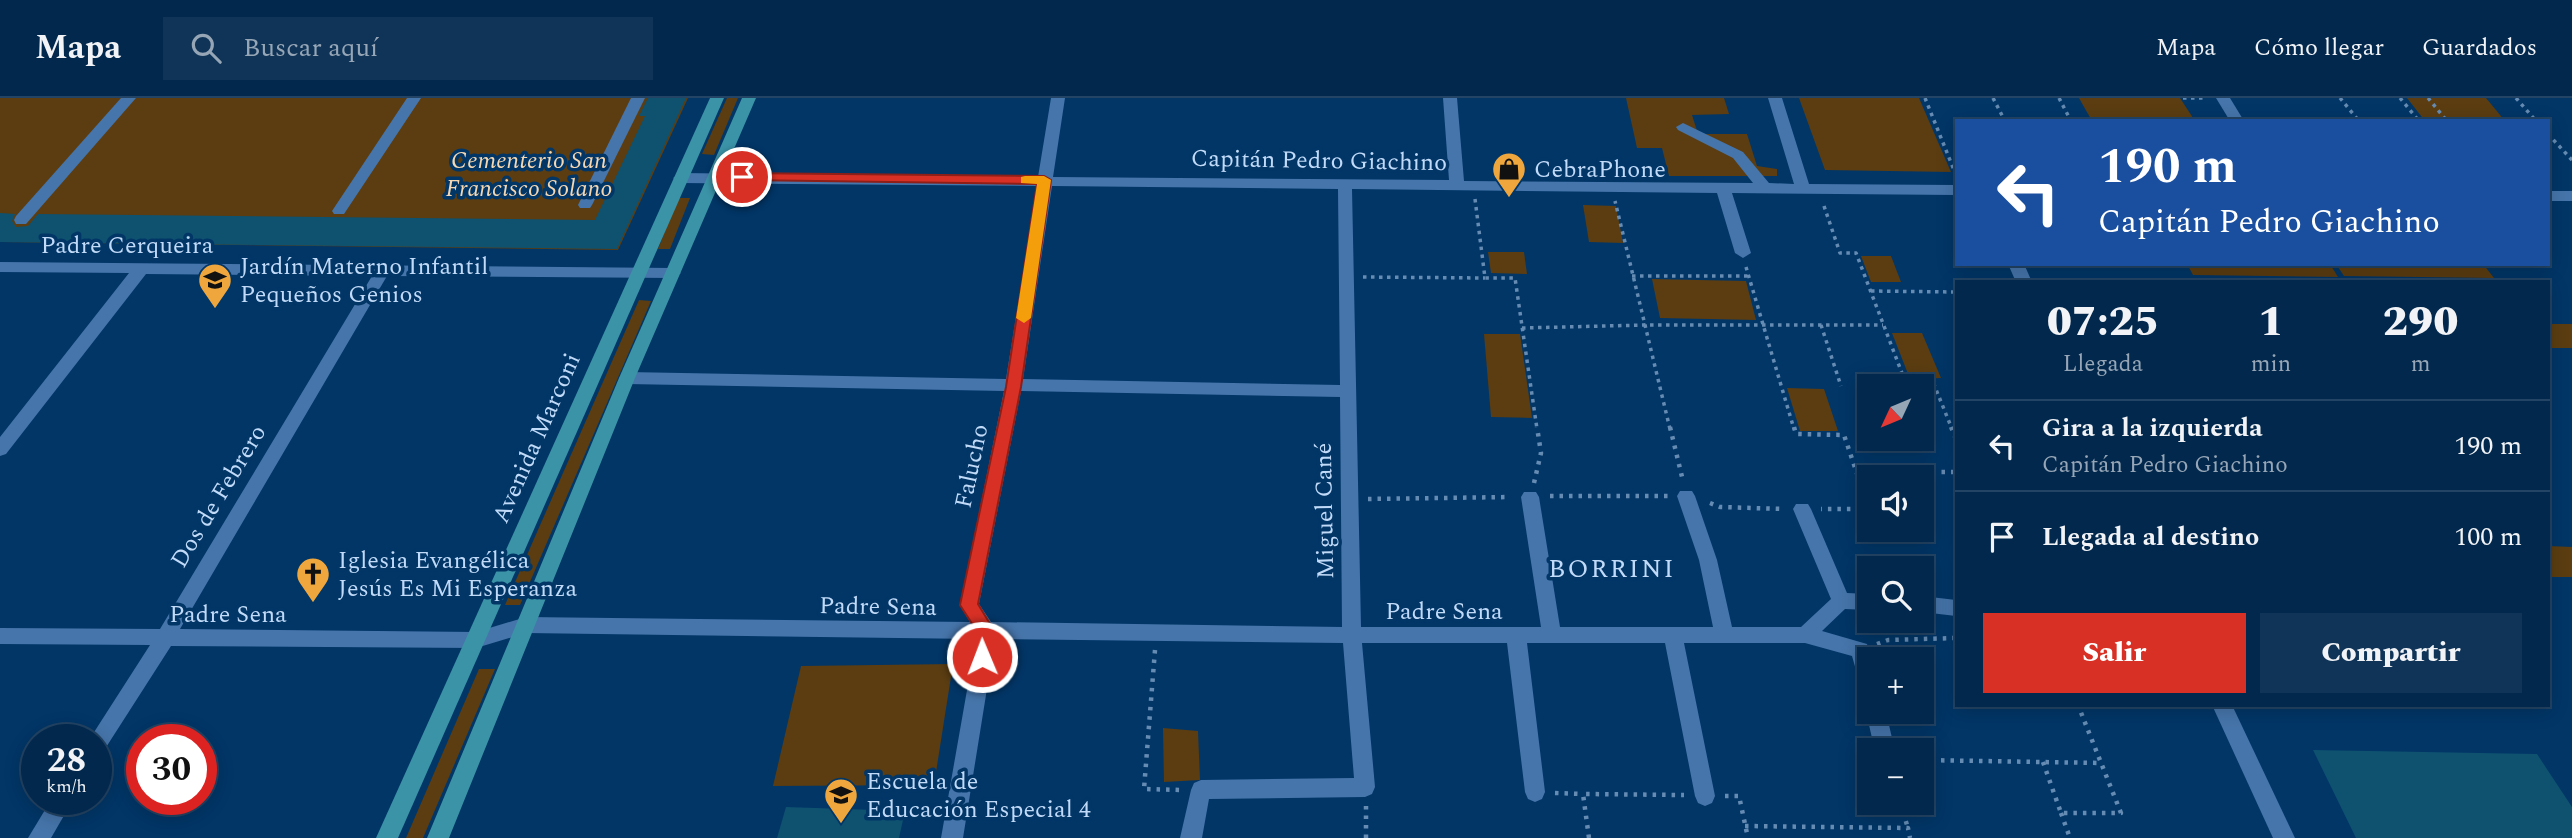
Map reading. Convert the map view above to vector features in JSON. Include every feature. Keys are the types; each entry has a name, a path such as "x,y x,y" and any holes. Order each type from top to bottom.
{"main road":[{"name":"Avenida Marconi","path":"387,838 717,98"},
{"path":"438,838 627,378 749,98"}],"street":[{"path":"21,220 129,98"},
{"path":"339,211 414,98"},
{"path":"585,205 638,98"},
{"name":"Falucho","path":"987,632 969,605 1013,387 1058,98"},
{"path":"1450,98 1465,185"},
{"path":"1775,98 1810,188"},
{"path":"2223,98 2236,119"},
{"path":"1683,127 1738,155 1765,188"},
{"name":"Capitán Pedro Giachino","path":"680,178 1955,190"},
{"name":"Miguel Cané","path":"1345,183 1352,635 1365,787"},
{"path":"1723,187 1743,253"},
{"path":"2550,196 2572,196"},
{"name":"Padre Cerqueira","path":"0,267 673,272"},
{"path":"0,449 142,268"},
{"name":"Dos de Febrero","path":"110,724 165,638 383,270"},
{"path":"627,378 1348,391"},
{"path":"1530,496 1552,634"},
{"path":"1686,496 1708,560 1724,635"},
{"path":"1802,509 1841,601"},
{"path":"1805,635 1841,601 1857,602"},
{"path":"1934,605 1955,608"},
{"name":"Padre Sena","path":"0,636 476,640 526,625 1352,635 1805,635 1857,649"},
{"path":"952,838 987,632"},
{"path":"1516,635 1535,792"},
{"path":"1673,635 1705,796"},
{"path":"2223,707 2284,838"},
{"path":"1191,838 1200,790 1365,787"},
{"path":"38,838 53,815"}],"path":[{"path":"1925,98 1955,173"},
{"path":"1993,98 2004,119"},
{"path":"2059,98 2070,119"},
{"path":"2340,98 2357,119"},
{"path":"2400,98 2417,119"},
{"path":"2428,98 2445,119"},
{"path":"2516,98 2534,119"},
{"path":"2550,136 2572,160"},
{"path":"1465,185 1485,278"},
{"path":"1611,186 1686,496"},
{"path":"1810,188 1840,253 1856,253 1905,381 1933,382 1955,437"},
{"path":"1350,499 1686,496 1720,507 1868,509 1844,435 1796,434 1749,276 1632,276"},
{"path":"1346,277 1515,278 1541,453 1530,496"},
{"path":"1871,291 1955,292"},
{"path":"1821,325 1841,387"},
{"path":"1522,328 1883,325"},
{"path":"1856,472 1955,472"},
{"path":"1157,632 1144,789 1200,790"},
{"path":"1868,647 1888,640 1955,638"},
{"path":"2061,813 2121,813 2079,707"},
{"path":"1934,760 2101,762"},
{"path":"2043,762 2070,838"},
{"path":"1365,787 1366,838"},
{"path":"1589,838 1583,794 1739,796 1748,838"},
{"path":"1904,815 1910,838"},
{"path":"1745,826 1908,828"}],"green space":[{"name":"Cementerio San Francisco Solano","path":"0,98 688,98 618,250 0,242"},
{"path":"727,98 738,98 714,155 702,154"},
{"path":"1626,98 1724,98 1729,114 1692,115 1698,134 1747,134 1757,166 1777,169 1777,176 1669,176 1662,148 1637,148"},
{"path":"1799,98 1919,98 1951,172 1825,170"},
{"path":"2079,98 2180,98 2194,119 2091,119"},
{"path":"2407,98 2486,98 2503,119 2423,119"},
{"path":"678,198 690,198 670,249 658,249"},
{"path":"1583,205 1616,206 1623,243 1589,242"},
{"path":"1488,252 1524,252 1527,274 1491,273"},
{"path":"1861,256 1891,256 1901,282 1871,282"},
{"path":"2188,266 2331,266 2338,277 2193,275"},
{"path":"2337,266 2485,266 2494,278 2344,276"},
{"path":"1652,279 1746,281 1756,320 1660,318"},
{"path":"639,300 651,301 520,605 505,605"},
{"path":"2550,324 2572,324 2572,348 2550,348"},
{"path":"1892,333 1922,333 1941,378 1934,378 1934,374 1908,374"},
{"path":"1484,334 1520,334 1532,418 1491,417"},
{"path":"1787,388 1824,389 1838,431 1800,431"},
{"path":"2550,546 2572,547 2572,577 2550,577"},
{"path":"953,664 934,785 773,786 801,666"},
{"path":"479,669 495,669 423,838 406,838"},
{"path":"1163,728 1198,731 1200,780 1164,782"}],"building":[{"path":"648,98 686,98 617,249 0,242 0,213 15,214 12,221 16,227 28,226 38,214 595,220 645,116 639,116"},
{"path":"2313,750 2537,754 2572,807 2572,838 2356,838"},
{"name":"Escuela de Educación Especial 4","path":"786,807 905,811 899,838 777,838"}],"slow traffic":[{"path":"1024,318 1044,180 1025,180"}],"place":[{"name":"CebraPhone","path":"1509,199"},
{"name":"Jardín Materno Infantil Pequeños Genios","path":"215,310"},
{"name":"Iglesia Evangélica Jesús Es Mi Esperanza","path":"313,604"},
{"name":"Escuela de Educación Especial 4","path":"841,825"}],"district":[{"name":"BORRINI","path":"1612,568"}],"route":[{"path":"742,177 1044,180 1013,387 969,605 987,632 982,657"}]}
